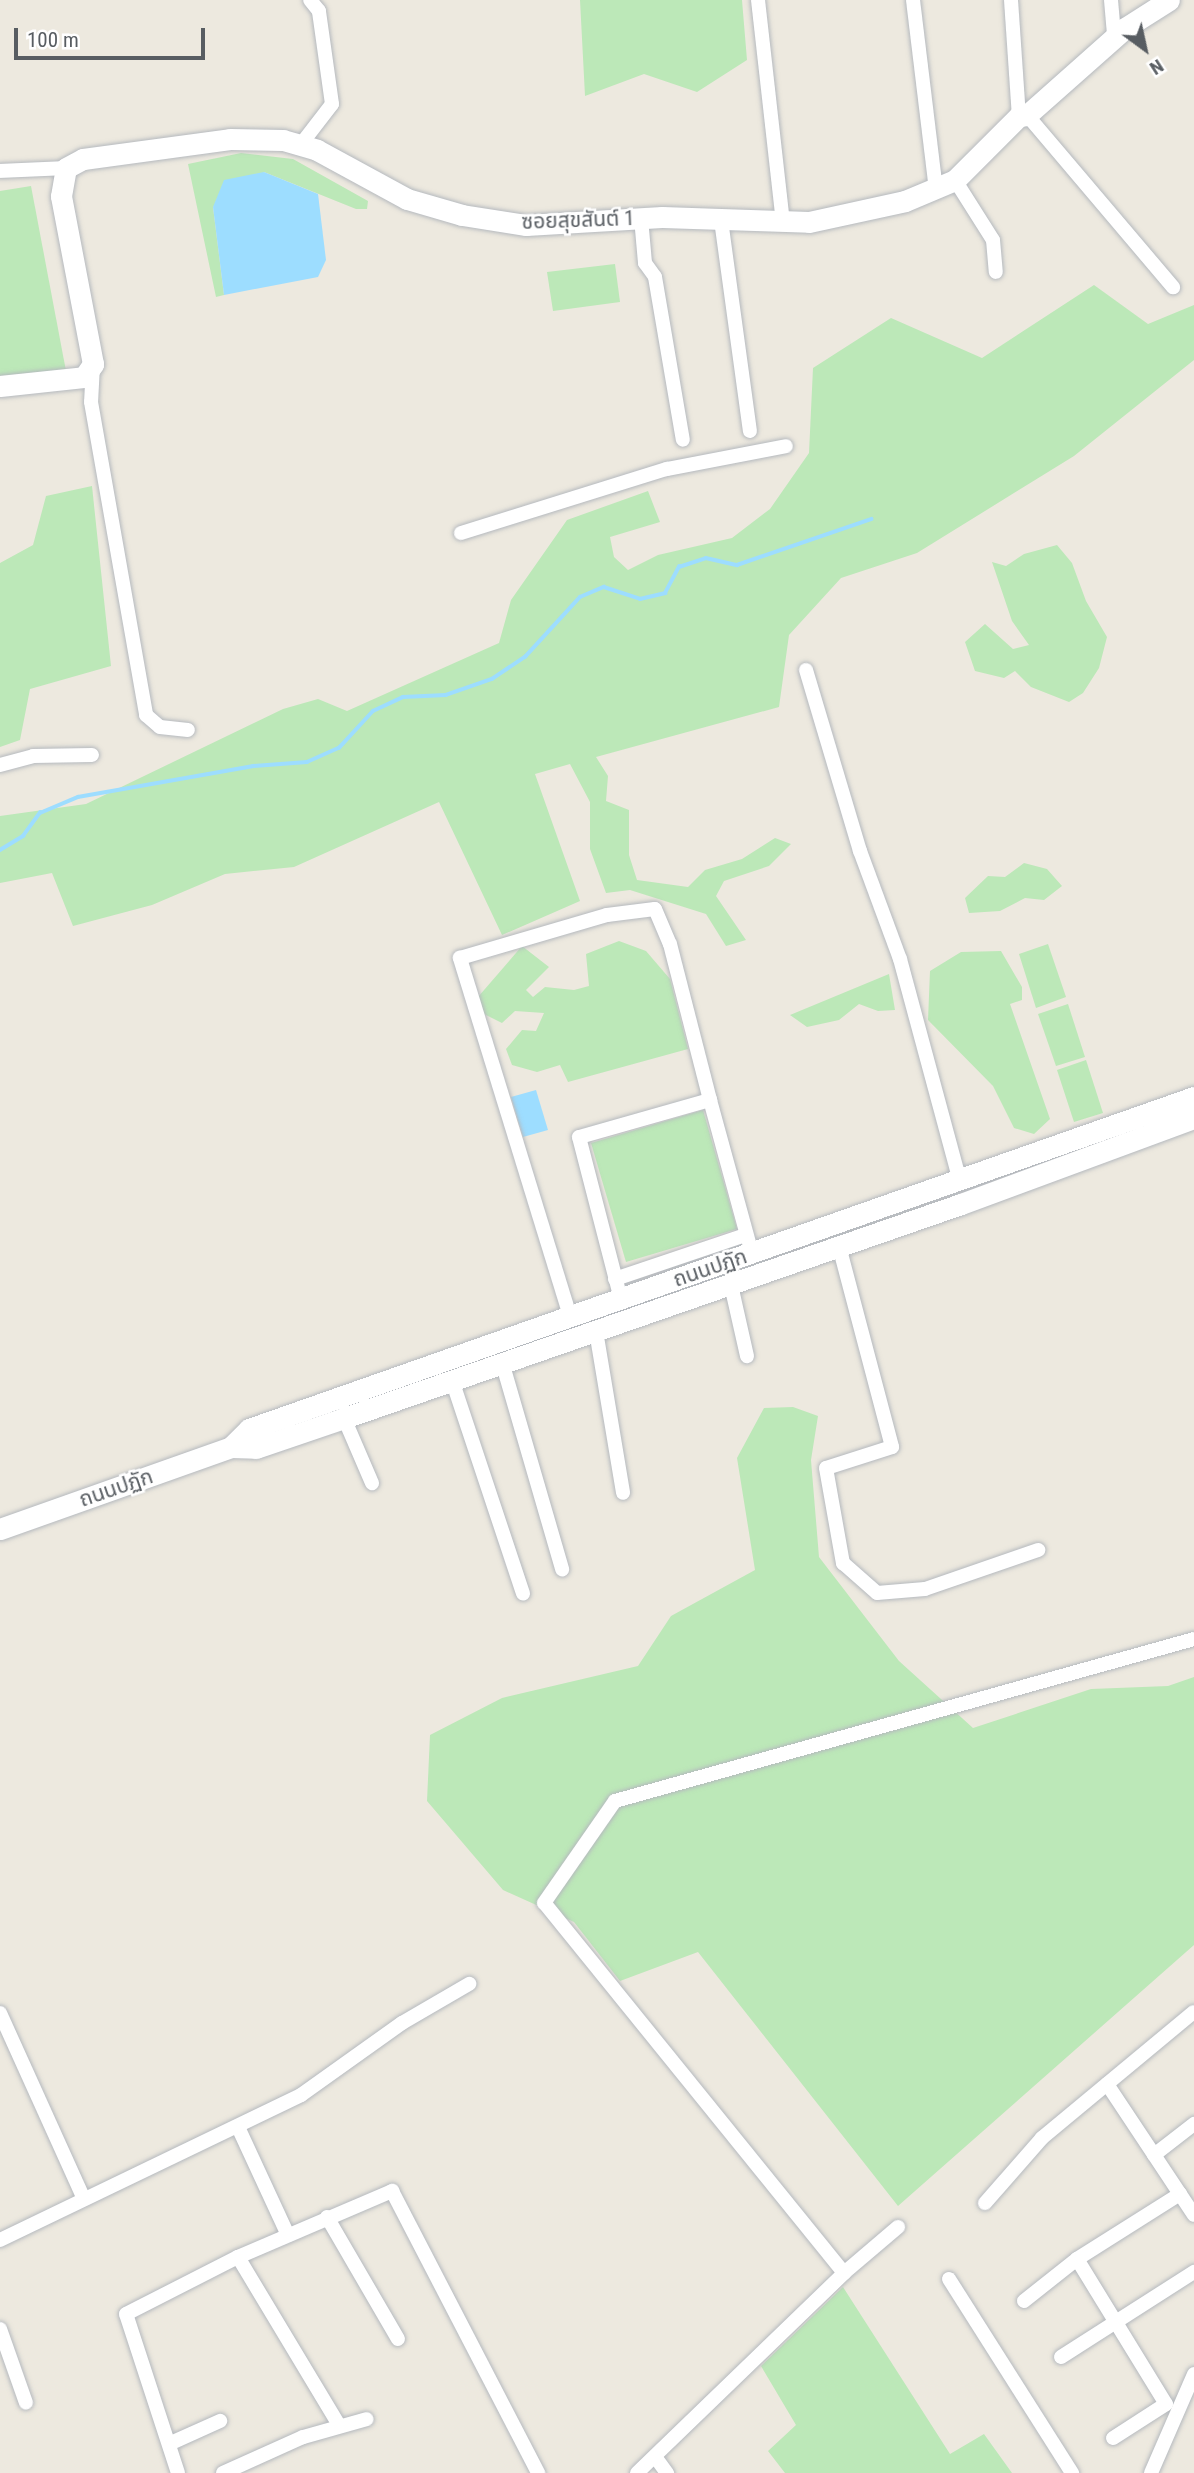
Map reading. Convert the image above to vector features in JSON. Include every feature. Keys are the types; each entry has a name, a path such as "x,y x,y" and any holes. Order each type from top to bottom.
{"main road":[{"name":"ซอยสุขสันต์ 1","path":"66,168 83,159 230,139 302,144 407,200 462,215 526,225 640,218 809,222 905,201 955,180 1023,115 1114,37 1169,0"},
{"path":"0,386 84,377 93,364 61,196 66,168"},
{"name":"ถนนปฏัก","path":"231,1447 249,1429 570,1316 618,1289 749,1244 960,1181 1194,1097"},
{"name":"ถนนปฏัก","path":"0,1529 231,1447 256,1448 344,1418 839,1246 1194,1118"}],"street":[{"path":"302,144 332,104 319,11 310,0"},
{"path":"758,0 783,222"},
{"path":"913,0 936,189"},
{"path":"1012,0 1023,115 1173,287"},
{"path":"1111,0 1114,37"},
{"path":"0,172 66,168"},
{"path":"955,180 993,240 996,272"},
{"path":"640,218 645,263 655,277 683,440"},
{"path":"721,220 750,431"},
{"path":"93,364 91,402 146,715 160,727 188,730"},
{"path":"461,533 667,469 786,446"},
{"path":"806,670 860,850 900,959 960,1181"},
{"path":"0,765 33,756 92,755"},
{"path":"570,1316 460,958 607,915 655,909 670,944 749,1244"},
{"path":"618,1289 579,1137 710,1100"},
{"path":"839,1246 892,1447 827,1468 843,1563 877,1593 925,1589 1038,1550"},
{"path":"731,1284 747,1356"},
{"path":"596,1331 623,1493"},
{"path":"502,1362 562,1569"},
{"path":"452,1380 523,1594"},
{"path":"344,1418 372,1483"},
{"path":"844,2273 544,1903 615,1801 1194,1639"},
{"path":"0,2240 301,2095 402,2023 469,1984"},
{"path":"985,2203 1042,2138 1194,2012"},
{"path":"0,2013 6,2046 84,2199"},
{"path":"1107,2084 1194,2215"},
{"path":"1154,2155 1194,2124"},
{"path":"239,2127 288,2235"},
{"path":"178,2473 171,2443 126,2314 238,2257 392,2190 538,2473"},
{"path":"1024,2301 1077,2259 1180,2194"},
{"path":"327,2217 398,2339"},
{"path":"637,2473 656,2458 844,2273 898,2227"},
{"path":"238,2257 338,2425"},
{"path":"1077,2259 1166,2404 1113,2438"},
{"path":"1061,2357 1194,2272"},
{"path":"949,2279 1072,2473"},
{"path":"0,2329 26,2403"},
{"path":"1151,2473 1194,2374"},
{"path":"223,2473 338,2425 367,2419"},
{"path":"171,2443 220,2421"},
{"path":"656,2458 667,2473"}],"green space":[{"path":"580,0 742,0 747,60 697,92 644,74 585,96"},
{"path":"241,153 293,159 368,201 367,209 356,209 264,172 213,207 224,295 216,297 188,164"},
{"path":"31,186 66,371 0,376 0,191"},
{"path":"615,264 620,302 553,311 547,272"},
{"path":"1094,285 1148,324 1194,305 1194,360 1074,456 917,553 841,578 789,635 779,707 596,757 608,776 606,801 629,810 629,855 637,880 688,887 705,870 742,859 775,838 791,844 769,866 724,881 716,896 746,940 726,946 706,914 630,890 606,893 590,849 590,802 570,764 535,774 580,901 502,935 439,802 294,867 225,874 152,905 73,926 52,873 0,883 0,816 86,804 283,709 318,699 347,711 499,643 511,600 567,520 648,491 660,522 610,537 614,557 628,570 658,555 732,538 770,509 809,453 813,368 891,318 982,358"},
{"path":"92,486 111,666 30,689 20,740 0,747 0,563 33,545 46,496"},
{"path":"1057,545 1072,563 1086,601 1107,637 1099,668 1083,693 1069,702 1031,687 1015,671 1004,678 975,671 965,642 985,624 1013,649 1029,645 1012,621 992,562 1006,566 1024,554"},
{"path":"1024,863 1047,869 1062,886 1044,900 1025,898 1000,911 969,913 965,898 988,876 1005,877"},
{"path":"619,941 646,951 670,979 688,1049 568,1082 560,1065 537,1072 512,1065 506,1049 522,1030 536,1031 544,1013 515,1011 502,1023 484,1014 478,997 522,946 549,967 526,990 533,997 545,987 574,990 589,986 586,954"},
{"path":"1048,944 1066,997 1036,1008 1019,954"},
{"path":"1001,951 1022,987 1022,1000 1010,1004 1050,1119 1034,1134 1014,1128 993,1086 928,1020 930,971 961,952"},
{"path":"889,974 895,1010 878,1011 859,1004 839,1020 807,1027 790,1015"},
{"path":"1068,1004 1085,1057 1056,1066 1038,1014"},
{"path":"1086,1060 1103,1113 1074,1122 1057,1070"},
{"path":"703,1110 737,1229 626,1262 591,1143"},
{"path":"793,1407 818,1416 811,1460 819,1557 899,1661 973,1728 1091,1689 1168,1686 1194,1677 1194,1945 898,2206 698,1952 620,1981 574,1922 503,1890 427,1801 430,1735 502,1698 638,1666 671,1616 755,1570 737,1458 764,1408"},
{"path":"843,2287 950,2454 984,2434 1012,2473 785,2473 768,2451 796,2425 761,2366"}],"water":[{"path":"264,172 318,194 326,260 318,277 224,295 213,207 224,180"},
{"path":"536,1090 548,1130 523,1137 511,1097"}],"waterway":[{"path":"0,850 23,836 40,813 78,797 253,766 307,762 339,748 373,711 403,697 446,695 492,679 525,657 580,597 604,587 640,599 665,593 679,567 706,558 737,565 871,519"}]}
